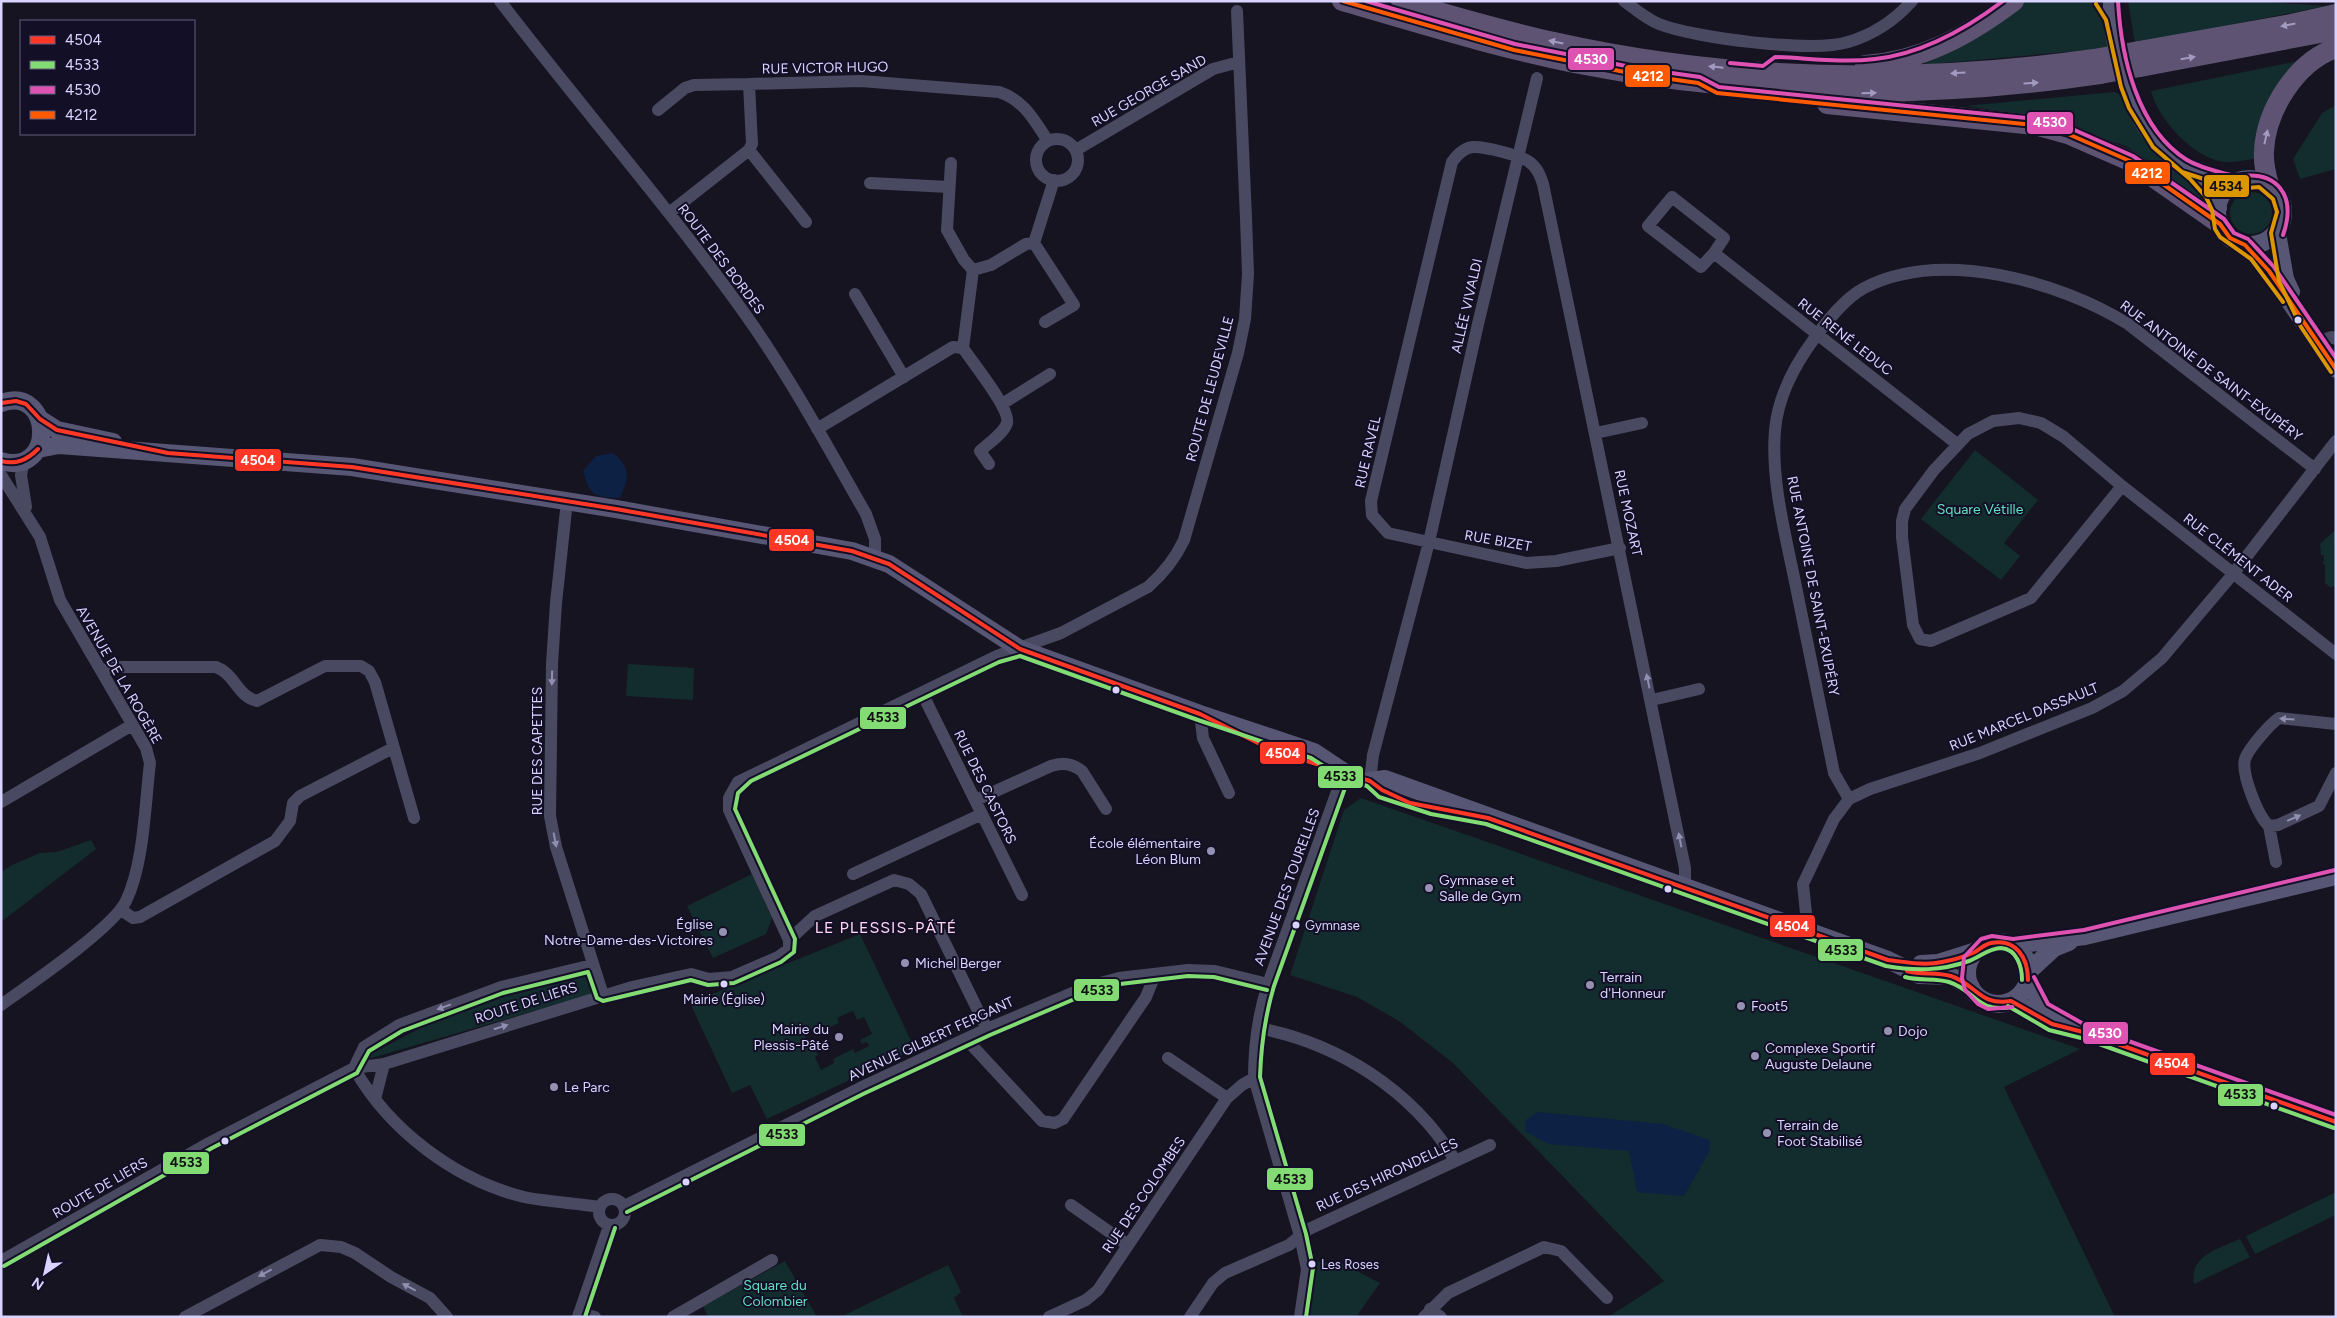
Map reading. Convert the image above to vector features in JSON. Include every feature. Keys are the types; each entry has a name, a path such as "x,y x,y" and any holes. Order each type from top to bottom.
{"main road":[{"path":"1342,1 1514,50 1626,72 1698,83 1828,93 1914,92 2043,83 2097,67 2140,59 2336,30"},
{"path":"1401,1 1555,42 1675,63 1765,73 1815,76 1923,76 2037,67 2097,67"},
{"path":"1765,73 1775,63 1852,66 1888,63 1953,42 1980,27 2014,1"},
{"path":"2140,59 2336,14"},
{"path":"2269,185 2264,150 2270,122 2279,101 2302,69 2336,48"},
{"path":"1698,83 1717,93 2035,125 2068,134 2130,160 2219,216"}],"street":[{"name":"ROUTE DES BORDES","path":"500,1 582,107 669,213 768,347 866,514 875,539 877,550 875,558"},
{"path":"1624,1 1646,18 1673,28 1721,38 1821,47 1848,42 1875,31 1912,1"},
{"path":"2101,1 2112,10 2127,86 2135,106 2158,144 2207,188 2230,238 2245,245 2268,271 2336,369"},
{"name":"ROUTE DE LEUDEVILLE","path":"1020,649 1061,633 1148,587 1169,566 1184,540 1238,353 1245,319 1247,246 1237,11"},
{"name":"RUE GEORGE SAND","path":"1076,150 1213,69 1239,62"},
{"name":"ALLÉE VIVALDI","path":"1429,542 1517,156 1537,78"},
{"name":"RUE VICTOR HUGO","path":"749,150 752,144 749,84 861,81 999,92 1011,96 1022,104 1048,141"},
{"path":"658,110 685,88 694,85 749,84"},
{"path":"1064,140 1076,150 1078,162 1074,173 1067,178 1054,180 1041,173 1036,159 1038,152 1048,141 1064,140"},
{"name":"RUE RAVEL","path":"1429,542 1388,533 1372,515 1371,501 1452,162 1458,154 1473,147 1517,156"},
{"path":"669,213 749,150 806,222"},
{"name":"RUE MOZART","path":"1517,156 1529,162 1540,173 1543,184 1652,700 1685,868 1684,888"},
{"path":"950,163 947,230 959,253 973,270 963,348 1002,404 1007,422 980,451 989,464"},
{"path":"2184,166 2236,183"},
{"path":"1034,243 1054,180"},
{"path":"2219,216 2221,198 2227,189 2236,183 2253,180 2269,185 2278,195 2283,212 2282,223 2276,233 2262,242 2245,245"},
{"path":"870,183 949,187"},
{"path":"1672,197 1724,238 1714,254 1701,267 1648,226 1672,197"},
{"path":"2276,233 2285,278 2306,324"},
{"path":"973,270 991,265 1026,244 1034,243"},
{"path":"1034,243 1074,305 1045,322"},
{"name":"RUE RENÉ LEDUC","path":"1714,254 1957,444"},
{"name":"RUE ANTOINE DE SAINT-EXUPÉRY","path":"1849,799 1834,773 1789,555 1775,466 1775,431 1782,397 1796,364 1817,334 1854,295 1865,288 1899,275 1944,269 1965,270 2028,282 2074,297 2113,314 2128,324 2316,469"},
{"path":"855,294 904,377"},
{"path":"2317,342 2332,337 2336,338"},
{"path":"817,429 953,347 963,348"},
{"path":"1002,404 1050,374"},
{"path":"1,403 16,401 26,404 34,411 43,429 38,448 24,461 15,463 1,461"},
{"name":"RUE CLÉMENT ADER","path":"2122,486 2031,598 1931,641 1920,639 1913,625 1902,538 1902,515 1909,503 1957,444 1968,434 1993,421 2029,419 2042,423 2064,437 2122,486 2336,654"},
{"path":"40,420 57,430 168,454"},
{"path":"1596,433 1642,423"},
{"name":"RUE MARCEL DASSAULT","path":"1808,933 1802,890 1803,884 1834,820 1849,799 1862,791 1980,753 2108,701 2137,681 2162,658 2233,574 2336,441"},
{"path":"38,448 59,445 352,467 852,551 875,558 915,579 1020,649 1200,714 1314,752 1344,772 1370,781 1381,791 1432,808 1488,818 1888,960 1919,976 1950,976 1971,987 1982,999 1990,1003 2000,1004 2010,1001 2022,992 2029,975 2054,948 2086,936"},
{"name":"AVENUE DE LA ROGÈRE","path":"24,461 21,484 28,515"},
{"name":"AVENUE DE LA ROGÈRE","path":"1,475 28,515 47,554 60,600 146,748 150,763 139,854 131,888 121,910 96,933 1,1005"},
{"name":"RUE DES CAPETTES","path":"567,502 554,629 550,816 556,847 592,965 603,994"},
{"path":"1370,781 1373,755 1429,542"},
{"name":"RUE BIZET","path":"1429,542 1526,564 1556,561 1620,548"},
{"path":"987,1029 921,894 909,884 894,880 815,916 789,940 729,810 729,798 733,789 748,776 997,656 1020,649"},
{"path":"102,672 111,667 216,667 226,670 248,699 257,701 325,666 361,666 370,671 376,682 414,818"},
{"path":"1652,700 1699,689"},
{"name":"RUE DES CASTORS","path":"922,693 1022,895"},
{"path":"1200,714 1203,738 1229,793"},
{"path":"2276,862 2269,826 2263,821 2251,793 2244,766 2246,757 2272,722 2279,718 2336,724"},
{"path":"1,802 132,724"},
{"path":"121,910 133,918 140,916 275,840 290,821 293,803 300,796 394,748"},
{"path":"976,800 1052,766 1063,764 1082,771 1106,809"},
{"name":"AVENUE DES TOURELLES","path":"1300,1317 1307,1269 1300,1236 1254,1078 1254,1053 1268,984 1344,772"},
{"path":"2269,826 2278,825 2319,806 2336,773"},
{"path":"853,874 982,814"},
{"path":"1888,960 1938,964 1976,952 1993,942 2013,946 2086,936 2336,876"},
{"name":"ROUTE DE LIERS","path":"1,1261 209,1143 354,1068 384,1064 603,994 690,974 709,979 732,977 778,957 789,948 789,940"},
{"path":"2013,946 2024,956 2029,975 2043,1008 2054,1016 2087,1033 2336,1122"},
{"path":"1971,987 1967,968 1976,952"},
{"path":"592,965 501,987 399,1025 364,1046 354,1068 375,1099 410,1136 438,1158 467,1176 494,1188 525,1197 600,1207"},
{"name":"AVENUE GILBERT FERGANT","path":"624,1206 702,1165 987,1029 1090,986 1119,978 1188,970 1215,971 1268,984"},
{"path":"966,1039 1042,1121 1055,1123 1063,1119 1146,997 1155,975"},
{"path":"2010,1001 2052,1024 2069,1030 2087,1033"},
{"path":"1258,1028 1318,1046 1354,1062 1413,1107 1439,1134 1455,1160"},
{"path":"1168,1058 1227,1098"},
{"path":"375,1099 384,1064"},
{"name":"RUE DES COLOMBES","path":"1049,1317 1086,1300 1098,1290 1227,1098 1242,1085 1254,1078"},
{"name":"RUE DES HIRONDELLES","path":"1190,1317 1213,1283 1225,1273 1289,1245 1309,1229 1490,1145"},
{"path":"608,1199 614,1199 624,1206 626,1212 622,1222 617,1225 609,1226 600,1218 600,1207 608,1199"},
{"path":"1071,1205 1128,1245"},
{"path":"595,1317 579,1315 609,1226"},
{"path":"185,1317 320,1245 341,1247 355,1253 391,1277 430,1298 447,1317"},
{"path":"1427,1313 1448,1293 1544,1247 1561,1251 1607,1298"},
{"path":"673,1317 772,1260"},
{"path":"209,1317 210,1309 217,1300"},
{"path":"1427,1313 1441,1317"}],"green space":[{"path":"2025,1 2094,1 2111,48 1921,65 1976,36"},
{"path":"2128,1 2256,1 2326,6 2135,44"},
{"path":"2303,60 2258,158 2225,162 2205,156 2185,141 2167,122 2160,112 2151,91"},
{"path":"2114,92 2124,101 2140,133 2165,159 2201,191 2202,202 2151,162 2126,146 2035,116 1965,106"},
{"path":"2336,105 2336,169 2300,179 2293,159 2322,113"},
{"path":"2251,192 2266,198 2272,213 2266,228 2251,234 2236,228 2230,213 2236,198"},
{"name":"Square Vétille","path":"1975,450 2038,500 2004,543 2020,556 2001,580 1921,519"},
{"path":"2336,529 2336,588 2333,586 2331,588 2325,583 2325,565 2322,562 2324,561 2324,555 2321,555 2320,544"},
{"path":"628,664 694,668 693,700 626,696"},
{"name":"Complexe Sportif Auguste Delaune","path":"1361,798 2080,1049 2004,1087 2115,1317 1608,1317 1664,1281 1453,1063 1399,1021 1357,997 1290,975 1344,810"},
{"path":"91,840 96,849 1,922 1,872 40,853 57,852"},
{"path":"752,874 772,918 766,934 713,958 687,906"},
{"path":"860,934 915,1049 767,1119 750,1085 732,1093 690,1003","holes":["853,1011 857,1020 864,1017 872,1034 860,1040 862,1044 867,1042 869,1046 855,1053 853,1049 833,1059 834,1063 821,1070 815,1057 818,1055 813,1046 810,1047 804,1034 819,1027 822,1031 839,1023 837,1018"]},
{"path":"584,973 592,994 368,1059 367,1056 449,1013"},
{"path":"2336,1192 2336,1215 2255,1254 2246,1236"},
{"path":"2240,1239 2250,1257 2194,1284 2196,1266 2207,1254"},
{"name":"Square du Colombier","path":"785,1261 817,1317 708,1317 703,1306"},
{"path":"1314,1261 1343,1264 1380,1283 1356,1317 1308,1317"},
{"name":"Square du Colombier","path":"948,1265 961,1292 954,1298 963,1317 840,1317"}],"water":[{"path":"613,453 623,463 627,473 620,498 594,494 588,486 583,471 596,456"},
{"path":"1538,1112 1663,1124 1710,1140 1709,1152 1684,1196 1637,1192 1629,1151 1548,1144 1525,1131 1526,1120"}],"transit line":[{"name":"4212","path":"1343,1 1514,50 1635,74 1698,83 1717,93 2035,125 2068,134 2130,161 2220,224 2230,238 2245,245 2269,271 2336,369"},
{"name":"4530","path":"1366,1 1515,44 1636,68 1700,77 1719,87 2037,119 2070,128 2133,156 2224,219 2234,233 2248,239"},
{"name":"4530","path":"1730,63 1763,66 1775,57 1850,61 1875,59 1910,52 1943,39 2003,1"},
{"name":"4530","path":"2118,1 2123,45 2128,67 2144,111 2156,130 2170,147 2187,160 2205,168 2238,177"},
{"name":"4534","path":"2096,4 2106,20 2121,87 2129,108 2153,147 2182,172 2235,189 2259,187 2273,199 2277,212 2271,233 2279,281 2301,327 2331,372"},
{"name":"4534","path":"2172,164 2190,179 2206,197 2212,210 2215,229 2220,237 2251,259 2283,302"},
{"name":"4530","path":"2235,177 2262,177 2272,181 2280,188 2285,197 2287,208 2287,221 2283,235"},
{"name":"4530","path":"2250,241 2274,267 2336,358"},
{"name":"4504","path":"1,403 16,401 26,404 40,419 57,430 168,453 352,467 616,509 852,551 889,564 1020,649 1200,714 1272,750 1370,781 1382,790 1410,803 1488,818 1888,960 1928,964 1967,955 1985,945 2000,942 2007,944 2019,951 2023,957 2028,980"},
{"name":"4504","path":"1,461 21,461 38,449"},
{"name":"4533","path":"4,1266 212,1148 357,1073 369,1051 402,1031 503,993 588,972 597,998 603,1001 691,980 708,985 734,983 781,962 794,952 795,939 735,809 738,793 751,781 999,662 1020,656 1198,720 1311,758 1341,777 1367,786 1379,797 1431,814 1486,824 1886,966 1907,969 1948,967 2001,948 2015,955 2020,964 2022,980"},
{"name":"4533","path":"1306,1317 1313,1268 1306,1234 1260,1077 1261,1054 1274,986 1350,774"},
{"name":"4530","path":"2012,1007 1988,1009 1978,1004 1965,990 1962,978 1964,957 1981,939 1992,936 2013,939 2084,930 2335,870"},
{"name":"4504","path":"1907,971 1951,976 1967,984 1985,998 2000,1002 2011,1001"},
{"name":"4533","path":"627,1212 863,1094 990,1035 1091,992 1120,984 1188,976 1214,977 1267,990"},
{"name":"4533","path":"1905,977 1949,982 1990,1007 2012,1007"},
{"name":"4530","path":"2034,977 2048,1004 2089,1027 2336,1115"},
{"name":"4504","path":"2011,1001 2052,1024 2087,1033 2336,1122"},
{"name":"4533","path":"2008,1006 2049,1030 2085,1039 2334,1128"},
{"name":"4533","path":"585,1317 615,1228"}],"place":[{"name":"École élémentaire Léon Blum","path":"1211,851"},
{"name":"Gymnase et Salle de Gym","path":"1429,888"},
{"name":"Gymnase","path":"1296,925"},
{"name":"Église Notre-Dame-des-Victoires","path":"723,932"},
{"name":"Michel Berger","path":"905,963"},
{"name":"Mairie (Église)","path":"724,984"},
{"name":"Terrain d'Honneur","path":"1590,985"},
{"name":"Foot5","path":"1741,1006"},
{"name":"Dojo","path":"1888,1031"},
{"name":"Mairie du Plessis-Pâté","path":"839,1037"},
{"name":"Complexe Sportif Auguste Delaune","path":"1755,1056"},
{"name":"Le Parc","path":"554,1087"},
{"name":"Terrain de Foot Stabilisé","path":"1767,1133"},
{"name":"Les Roses","path":"1312,1264"}],"district":[{"name":"LE PLESSIS-PÂTÉ","path":"886,927"}]}
